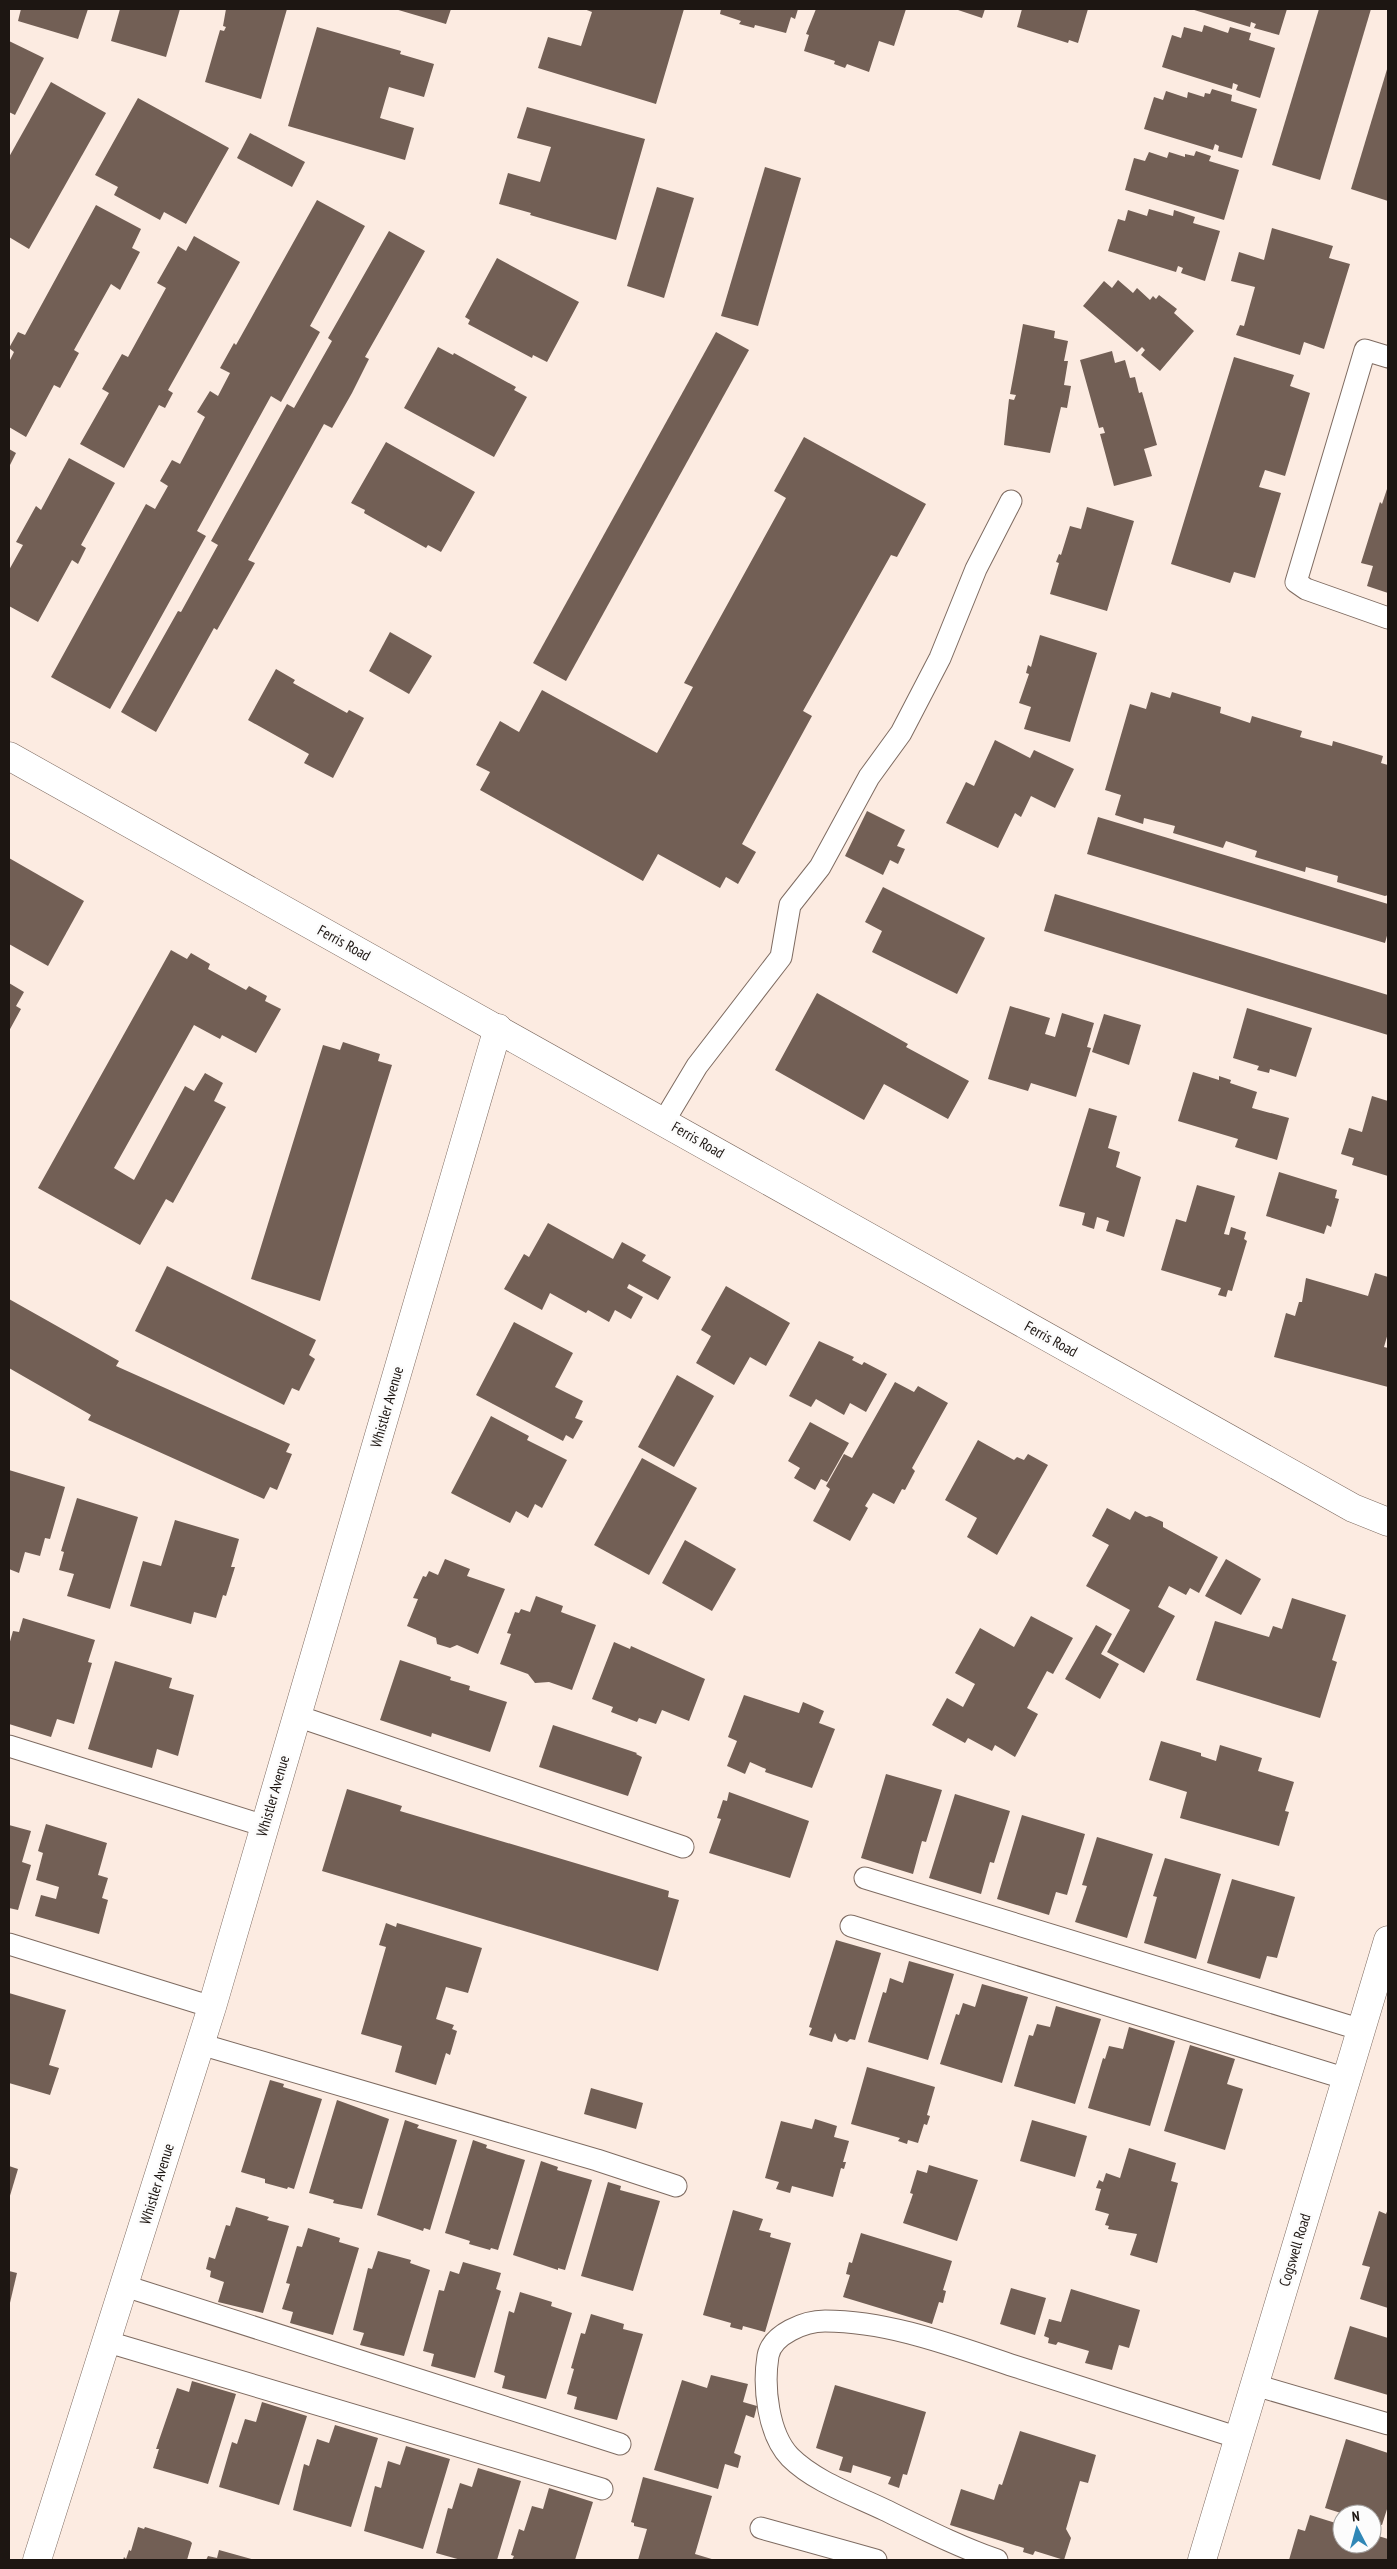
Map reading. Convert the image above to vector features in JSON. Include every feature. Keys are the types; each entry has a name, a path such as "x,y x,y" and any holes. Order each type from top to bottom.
{"street":[{"name":"Ferris Road","path":"9,756 1345,1503 1388,1522"},
{"name":"Whistler Avenue","path":"37,2560 108,2342 212,2007 498,1028"},
{"name":"Cogswell Road","path":"1202,2560 1388,1940"}],"lane":[{"path":"1388,358 1365,350 1296,582 1306,589 1388,618"},
{"path":"664,1121 697,1066 782,957 790,906 820,867 869,777 901,733 940,658 976,569 1011,501"},
{"path":"297,1716 683,1847"},
{"path":"9,1746 265,1826"},
{"path":"866,1878 1362,2030"},
{"path":"851,1926 1347,2079"},
{"path":"9,1944 212,2007"},
{"path":"200,2044 597,2160 676,2186"},
{"path":"125,2286 620,2444"},
{"path":"997,2560 812,2474 789,2456 778,2440 770,2414 768,2398 768,2354 778,2340 790,2330 824,2321 898,2331 975,2353 1239,2438"},
{"path":"108,2342 602,2489"},
{"path":"1255,2385 1388,2424"},
{"path":"761,2528 876,2560"}],"building":[{"path":"21,9 88,9 78,39 18,21"},
{"path":"120,9 180,9 166,57 111,41"},
{"path":"226,9 287,9 261,99 205,82 220,30 224,31 226,27 223,26"},
{"path":"395,9 451,9 446,24"},
{"path":"584,9 684,9 656,104 538,68 548,37 581,46 592,12"},
{"path":"721,9 798,9 795,19 791,17 786,33 755,25 754,28 739,24 741,21 720,14"},
{"path":"816,9 906,9 894,46 879,41 869,72 847,64 845,68 834,64 835,61 804,51 809,35 806,34"},
{"path":"955,9 985,9 982,18"},
{"path":"1022,9 1088,9 1078,43 1069,40 1068,43 1017,27"},
{"path":"1191,9 1287,9 1279,35 1254,28 1256,24 1251,22 1250,27"},
{"path":"1319,9 1371,9 1320,180 1272,165"},
{"path":"1204,25 1228,33 1230,27 1251,33 1249,40 1275,48 1260,98 1236,90 1238,85 1233,83 1232,89 1162,67 1172,35 1181,38 1184,27 1202,32"},
{"path":"317,27 401,51 400,54 434,64 424,97 389,87 380,118 414,128 405,160 288,126"},
{"path":"9,41 44,58 15,115 9,112"},
{"path":"1388,66 1388,201 1351,189"},
{"path":"51,82 106,113 29,249 9,237 9,157"},
{"path":"1212,89 1232,95 1231,101 1257,109 1242,158 1218,151 1219,146 1215,144 1213,150 1144,129 1154,97 1163,100 1166,91 1187,98 1188,92 1204,97 1205,93 1210,94"},
{"path":"138,98 229,148 186,224 164,212 160,220 114,195 118,187 95,175"},
{"path":"527,107 645,139 616,240 499,204 508,173 540,182 551,147 517,138"},
{"path":"250,133 305,162 292,187 237,158"},
{"path":"1196,151 1211,156 1209,161 1239,170 1224,220 1125,190 1134,158 1145,161 1149,152 1167,158 1169,152 1185,157 1185,154 1194,156"},
{"path":"765,167 801,178 758,326 721,316"},
{"path":"657,187 694,198 664,298 627,286"},
{"path":"317,200 365,226 310,326 320,332 281,402 271,396 197,531 206,536 110,709 51,677 146,504 155,509 168,486 160,481 172,460 180,464 205,417 197,412 210,391 218,396 230,373 220,368 234,343 236,345"},
{"path":"96,205 141,229 132,248 140,252 120,290 111,284 74,350 79,353 60,388 54,385 26,437 9,427 9,362 14,352 9,348 18,332 25,335"},
{"path":"1149,209 1173,216 1174,210 1195,217 1193,223 1220,231 1205,281 1181,273 1183,268 1178,266 1176,272 1108,251 1118,219 1125,221 1128,210 1147,216"},
{"path":"1272,228 1333,246 1329,258 1350,264 1324,349 1304,342 1300,355 1236,335 1240,325 1244,326 1255,287 1231,281 1239,252 1264,260"},
{"path":"389,231 425,251 365,357 369,359 352,393 332,428 324,424 248,560 255,563 217,630 214,628 156,732 121,712 178,611 181,612 218,545 211,541 287,404 294,408 332,341 328,338"},
{"path":"194,236 240,262 168,390 173,393 165,408 159,405 124,468 80,444 109,393 102,389 122,354 128,357 166,288 157,283 178,246 186,251"},
{"path":"497,258 579,302 547,362 533,355 532,358 468,324 470,320 465,317"},
{"path":"1118,280 1133,293 1137,288 1150,300 1153,296 1156,299 1159,295 1177,309 1174,313 1194,331 1160,371 1141,355 1145,350 1142,347 1137,352 1083,306 1104,281 1112,288"},
{"path":"1023,324 1055,331 1054,338 1068,341 1064,361 1068,361 1064,385 1071,386 1067,408 1061,407 1050,453 1004,445 1009,399 1014,400 1016,395 1010,394"},
{"path":"716,332 749,350 566,681 533,663"},
{"path":"438,347 453,355 454,353 516,387 514,390 527,397 494,457 404,408"},
{"path":"1112,351 1115,363 1125,360 1130,378 1135,377 1139,393 1142,392 1157,445 1144,449 1152,476 1114,486 1100,434 1105,433 1103,427 1099,428 1080,360"},
{"path":"1234,357 1294,375 1290,386 1310,393 1285,476 1265,470 1259,487 1281,493 1255,578 1234,572 1230,583 1171,564"},
{"path":"804,437 926,504 897,557 891,555 803,711 812,716 742,844 756,852 738,884 726,877 720,888 658,854 643,881 480,790 490,772 476,765 500,721 519,732 542,690 657,753 693,687 684,683 786,498 774,491"},
{"path":"386,442 475,492 441,552 428,545 426,548 364,513 365,510 351,503"},
{"path":"9,449 16,453 9,467"},
{"path":"69,458 115,483 81,545 86,548 78,564 72,560 38,622 9,606 9,570 23,545 16,542 36,506 41,510"},
{"path":"1388,486 1388,593 1367,586 1373,566 1361,563 1380,502 1382,504"},
{"path":"1087,507 1134,521 1107,611 1050,594 1059,563 1056,562 1059,554 1061,555 1070,526 1081,529"},
{"path":"390,632 432,656 409,694 369,671"},
{"path":"1040,635 1097,653 1070,742 1024,729 1031,707 1019,703 1029,674 1026,673 1028,665 1031,667"},
{"path":"276,669 295,680 293,683 347,713 349,710 364,718 333,778 304,763 309,754 248,720"},
{"path":"1151,692 1170,698 1172,692 1221,707 1220,713 1250,723 1252,716 1302,731 1300,737 1332,746 1333,741 1383,756 1381,763 1388,765 1388,895 1385,896 1337,882 1338,876 1306,867 1305,872 1255,857 1257,851 1226,841 1223,848 1173,833 1175,826 1144,818 1143,824 1115,815 1121,795 1105,790 1130,704 1146,709"},
{"path":"995,740 1030,758 1034,750 1074,769 1055,808 1031,796 1021,817 1015,813 998,848 946,823 966,782 974,786"},
{"path":"867,811 905,830 897,846 905,849 898,864 890,860 883,875 845,856"},
{"path":"1098,817 1388,904 1388,932 1385,943 1087,854"},
{"path":"9,858 84,901 48,966 9,944"},
{"path":"883,887 985,938 957,994 872,952 882,931 865,922"},
{"path":"1055,894 1388,995 1388,1035 1044,931"},
{"path":"171,950 187,959 191,953 210,964 208,969 246,990 249,986 267,996 265,1001 281,1009 256,1053 222,1035 220,1039 194,1025 114,1168 134,1180 185,1086 194,1091 205,1073 223,1083 214,1101 226,1107 173,1203 166,1199 140,1245 38,1188"},
{"path":"9,983 24,992 16,1006 21,1009 9,1031"},
{"path":"817,993 908,1044 906,1047 969,1081 948,1119 884,1084 864,1120 775,1070"},
{"path":"1010,1006 1050,1018 1045,1034 1055,1037 1062,1013 1094,1023 1087,1047 1091,1048 1076,1097 1031,1083 1028,1091 988,1079"},
{"path":"1247,1008 1312,1028 1296,1077 1270,1069 1269,1073 1257,1070 1259,1066 1233,1058"},
{"path":"1104,1014 1141,1025 1129,1065 1092,1052"},
{"path":"343,1042 380,1054 378,1061 392,1065 320,1301 251,1279 323,1045 340,1050"},
{"path":"1193,1072 1219,1080 1219,1076 1231,1080 1230,1083 1257,1092 1252,1108 1289,1118 1277,1160 1235,1147 1238,1139 1178,1121"},
{"path":"1372,1096 1388,1101 1388,1176 1352,1165 1354,1158 1341,1154 1349,1128 1362,1132"},
{"path":"1089,1108 1117,1116 1108,1148 1120,1152 1116,1167 1141,1177 1124,1237 1106,1231 1109,1221 1097,1217 1094,1229 1082,1225 1085,1213 1059,1206"},
{"path":"1279,1172 1337,1190 1335,1198 1339,1199 1331,1227 1327,1225 1324,1234 1266,1216"},
{"path":"1197,1185 1235,1196 1224,1234 1229,1235 1231,1227 1246,1232 1244,1239 1247,1241 1232,1291 1228,1290 1226,1297 1218,1295 1221,1288 1161,1270 1176,1219 1186,1222"},
{"path":"548,1223 613,1259 622,1242 646,1255 642,1261 671,1277 658,1300 629,1284 627,1288 643,1297 631,1319 615,1310 609,1322 588,1310 586,1313 550,1293 542,1310 504,1289 524,1254 529,1257"},
{"path":"167,1266 316,1340 309,1355 315,1359 299,1391 292,1388 284,1405 135,1331"},
{"path":"1375,1273 1388,1277 1388,1333 1384,1347 1388,1348 1388,1387 1274,1357 1286,1313 1295,1316 1299,1302 1302,1302 1306,1278 1368,1296"},
{"path":"726,1286 790,1323 766,1366 750,1357 734,1385 696,1363 711,1336 701,1330"},
{"path":"9,1299 119,1361 116,1366 290,1444 286,1452 292,1454 277,1490 270,1487 264,1499 88,1420 91,1415 9,1368"},
{"path":"514,1322 573,1353 555,1387 583,1401 575,1418 583,1421 573,1439 566,1435 563,1441 476,1395"},
{"path":"819,1341 854,1357 852,1360 862,1365 864,1362 887,1374 866,1412 850,1403 844,1415 816,1399 811,1407 789,1396"},
{"path":"677,1375 714,1396 674,1467 638,1447"},
{"path":"895,1382 914,1392 918,1386 948,1403 912,1468 915,1471 905,1490 902,1489 894,1504 873,1493 865,1506 868,1508 850,1541 813,1521 830,1489 826,1486 844,1454 852,1458"},
{"path":"491,1416 529,1436 527,1440 567,1460 542,1508 535,1504 528,1518 516,1511 510,1523 451,1493"},
{"path":"810,1422 849,1443 827,1482 821,1479 815,1490 794,1478 800,1468 788,1461"},
{"path":"978,1440 1014,1460 1017,1457 1024,1460 1028,1454 1048,1465 997,1555 967,1537 977,1518 945,1500"},
{"path":"642,1458 697,1488 649,1575 594,1545"},
{"path":"9,1470 65,1487 50,1539 45,1538 40,1556 25,1552 19,1573 9,1569"},
{"path":"77,1498 138,1517 110,1609 67,1596 74,1574 59,1570 64,1552 61,1551"},
{"path":"1107,1508 1130,1520 1135,1511 1146,1517 1150,1516 1163,1522 1163,1527 1218,1557 1199,1593 1190,1588 1186,1595 1169,1586 1158,1607 1175,1616 1144,1673 1107,1652 1130,1610 1086,1586 1109,1545 1092,1536"},
{"path":"175,1520 239,1539 231,1567 235,1567 226,1596 223,1595 216,1618 194,1612 191,1624 130,1606 143,1561 161,1566"},
{"path":"685,1540 736,1569 712,1611 662,1583"},
{"path":"445,1559 470,1569 467,1576 505,1589 478,1654 457,1645 450,1648 437,1644 436,1638 407,1626 418,1599 413,1598 423,1576 426,1577 429,1571 438,1575"},
{"path":"1226,1559 1261,1579 1241,1615 1205,1596"},
{"path":"536,1596 563,1606 561,1612 596,1625 572,1690 549,1682 535,1683 528,1674 500,1664 511,1634 507,1633 515,1612 519,1613 521,1609 530,1612"},
{"path":"1292,1598 1346,1615 1332,1660 1337,1662 1320,1718 1196,1680 1215,1621 1269,1637 1273,1626 1282,1629"},
{"path":"1031,1616 1073,1638 1053,1674 1047,1671 1027,1708 1038,1714 1015,1757 995,1745 992,1751 968,1738 965,1743 932,1725 947,1698 963,1707 975,1684 955,1673 980,1628 1014,1647"},
{"path":"23,1618 95,1640 88,1662 92,1663 74,1724 57,1719 51,1737 9,1724 9,1645 13,1631 19,1632"},
{"path":"1096,1625 1112,1634 1101,1654 1119,1664 1100,1699 1065,1679"},
{"path":"614,1642 630,1649 631,1646 705,1679 689,1721 662,1710 656,1724 639,1718 637,1722 611,1712 613,1707 592,1699"},
{"path":"400,1660 451,1677 450,1680 470,1686 469,1690 507,1702 490,1752 432,1733 431,1737 380,1720"},
{"path":"115,1661 172,1678 169,1688 194,1695 178,1756 157,1749 152,1768 88,1749"},
{"path":"744,1695 799,1713 803,1702 824,1711 819,1723 835,1729 812,1788 765,1772 766,1769 750,1762 745,1774 727,1766 737,1741 728,1737"},
{"path":"553,1725 637,1753 642,1757 628,1796 539,1767"},
{"path":"1161,1741 1201,1753 1201,1756 1216,1761 1220,1745 1262,1758 1258,1771 1294,1782 1285,1811 1289,1812 1279,1846 1180,1818 1187,1792 1149,1780"},
{"path":"886,1774 942,1790 926,1842 922,1841 913,1874 861,1858"},
{"path":"347,1789 402,1806 400,1811 669,1891 668,1897 679,1900 658,1971 322,1871"},
{"path":"729,1792 809,1821 790,1878 709,1853 721,1819 717,1818 723,1800 727,1801"},
{"path":"955,1794 1010,1811 994,1863 990,1862 981,1894 929,1878"},
{"path":"1022,1815 1085,1834 1067,1895 1056,1892 1049,1915 997,1899"},
{"path":"46,1824 107,1843 98,1875 108,1878 102,1898 108,1900 99,1934 35,1916 41,1895 56,1899 59,1887 36,1880 43,1853 38,1851"},
{"path":"9,1825 31,1831 22,1862 31,1865 18,1910 9,1908"},
{"path":"1097,1837 1153,1854 1127,1938 1075,1922 1087,1886 1082,1885"},
{"path":"1165,1858 1221,1874 1196,1959 1144,1943 1157,1897 1153,1896"},
{"path":"1232,1879 1295,1897 1277,1958 1267,1956 1260,1979 1207,1963"},
{"path":"386,1923 396,1927 397,1923 482,1948 468,1993 446,1987 436,2019 454,2025 452,2029 457,2031 450,2055 446,2053 436,2085 395,2072 402,2046 361,2034 386,1947 379,1945"},
{"path":"836,1940 881,1953 855,2040 850,2039 847,2042 838,2039 835,2033 832,2042 809,2035 812,2028 809,2027"},
{"path":"909,1961 954,1974 928,2060 868,2042 883,1992 886,1993 890,1978 903,1983"},
{"path":"982,1984 1028,1997 1002,2083 940,2064 956,2014 959,2015 963,2003 975,2007"},
{"path":"9,1993 66,2010 49,2065 59,2068 50,2095 9,2083"},
{"path":"1056,2006 1101,2019 1075,2104 1014,2086 1029,2035 1033,2036 1037,2024 1050,2027"},
{"path":"1129,2027 1175,2041 1150,2126 1088,2108 1103,2058 1105,2059 1109,2046 1123,2049"},
{"path":"1190,2045 1235,2059 1227,2084 1243,2089 1225,2150 1164,2131"},
{"path":"867,2067 935,2087 927,2115 930,2116 927,2125 924,2124 918,2143 908,2140 907,2144 898,2141 900,2138 851,2124"},
{"path":"270,2080 284,2084 283,2087 322,2099 294,2189 265,2183 265,2179 241,2172"},
{"path":"591,2088 643,2103 636,2129 584,2114"},
{"path":"337,2100 389,2119 362,2209 333,2203 334,2200 309,2193"},
{"path":"815,2119 837,2126 834,2137 849,2141 843,2162 846,2162 844,2169 841,2168 833,2197 792,2186 790,2193 776,2189 779,2182 765,2178 781,2121 812,2129"},
{"path":"405,2120 419,2125 417,2128 457,2140 430,2230 424,2228 423,2231 377,2215"},
{"path":"1032,2120 1087,2136 1075,2177 1020,2161"},
{"path":"473,2140 487,2145 486,2148 525,2160 498,2250 491,2248 490,2250 469,2244 470,2241 445,2233"},
{"path":"1129,2148 1176,2163 1171,2181 1178,2183 1157,2263 1130,2255 1137,2234 1108,2229 1109,2226 1105,2225 1109,2214 1095,2210 1101,2189 1096,2188 1099,2180 1103,2182 1106,2173 1120,2178"},
{"path":"541,2161 558,2167 557,2170 592,2180 565,2270 558,2268 558,2270 513,2255"},
{"path":"929,2165 978,2180 957,2241 903,2223 913,2194 910,2193 917,2170 927,2173"},
{"path":"9,2166 18,2169 9,2199"},
{"path":"608,2182 621,2186 620,2190 660,2201 633,2291 581,2276"},
{"path":"236,2207 269,2217 267,2220 289,2226 263,2313 218,2302 224,2282 210,2277 211,2271 206,2269 209,2257 215,2259 226,2225 230,2226"},
{"path":"1388,2209 1388,2308 1360,2299 1370,2267 1362,2265 1379,2211 1386,2214"},
{"path":"733,2210 763,2219 759,2230 771,2233 770,2237 791,2243 765,2332 743,2326 742,2330 730,2327 731,2323 703,2315"},
{"path":"308,2228 340,2238 339,2242 359,2248 333,2335 290,2323 293,2312 282,2309 290,2284 286,2283 297,2246 302,2247"},
{"path":"861,2233 952,2261 943,2290 946,2291 943,2303 939,2302 932,2324 843,2297 850,2275 846,2274 849,2262 852,2263"},
{"path":"378,2251 411,2260 410,2263 430,2270 404,2356 360,2345 364,2333 353,2330 368,2268 372,2269"},
{"path":"463,2262 501,2273 496,2289 501,2291 475,2378 431,2366 434,2354 423,2351 439,2290 444,2291 450,2271 459,2274"},
{"path":"9,2271 17,2273 9,2307"},
{"path":"1011,2288 1046,2298 1035,2335 1000,2324"},
{"path":"1071,2289 1140,2310 1129,2348 1119,2345 1112,2370 1085,2363 1089,2351 1058,2342 1056,2345 1048,2343 1049,2338 1044,2336 1049,2319 1061,2322"},
{"path":"520,2292 552,2302 551,2306 572,2313 546,2399 502,2388 505,2376 494,2372 509,2311 514,2313"},
{"path":"591,2314 624,2324 623,2329 643,2334 617,2420 574,2409 577,2397 567,2394 574,2369 571,2368 581,2333 585,2334"},
{"path":"1350,2326 1388,2338 1388,2395 1334,2379"},
{"path":"711,2375 748,2384 743,2402 757,2406 754,2418 746,2415 734,2453 741,2456 738,2468 725,2464 718,2489 654,2470 682,2380 707,2388"},
{"path":"192,2381 236,2394 208,2484 153,2468 159,2449 156,2449 177,2388 189,2392"},
{"path":"835,2385 926,2412 907,2475 903,2474 899,2488 888,2484 891,2477 853,2465 851,2473 839,2470 843,2457 816,2448"},
{"path":"262,2402 307,2416 279,2505 219,2487 232,2442 237,2444 245,2419 256,2422"},
{"path":"335,2425 378,2438 351,2527 293,2510 304,2464 309,2466 317,2439 329,2443"},
{"path":"1020,2431 1096,2455 1088,2483 1080,2481 1066,2529 1071,2538 1064,2560 1035,2551 1033,2555 1023,2552 1024,2548 950,2525 961,2489 994,2500 999,2484 1002,2485"},
{"path":"1346,2439 1388,2453 1388,2506 1382,2525 1382,2504 1332,2504 1332,2510 1325,2508"},
{"path":"406,2446 450,2459 423,2549 364,2531 375,2486 381,2488 388,2461 400,2465"},
{"path":"478,2468 521,2481 497,2560 461,2560 436,2553 448,2508 452,2509 460,2483 472,2487"},
{"path":"643,2477 712,2496 695,2554 715,2560 638,2560 647,2529 634,2526 634,2523 631,2522"},
{"path":"549,2488 593,2502 575,2560 512,2560 514,2556 511,2555 519,2529 524,2531 532,2506 543,2509"},
{"path":"1310,2515 1332,2522 1332,2554 1382,2554 1382,2537 1388,2539 1388,2560 1289,2560 1298,2529 1305,2531"},
{"path":"138,2527 144,2529 145,2527 190,2541 192,2543 187,2560 123,2560 124,2557 126,2559 129,2550 131,2551"},
{"path":"219,2550 255,2560 206,2560 208,2556 217,2558"}]}
